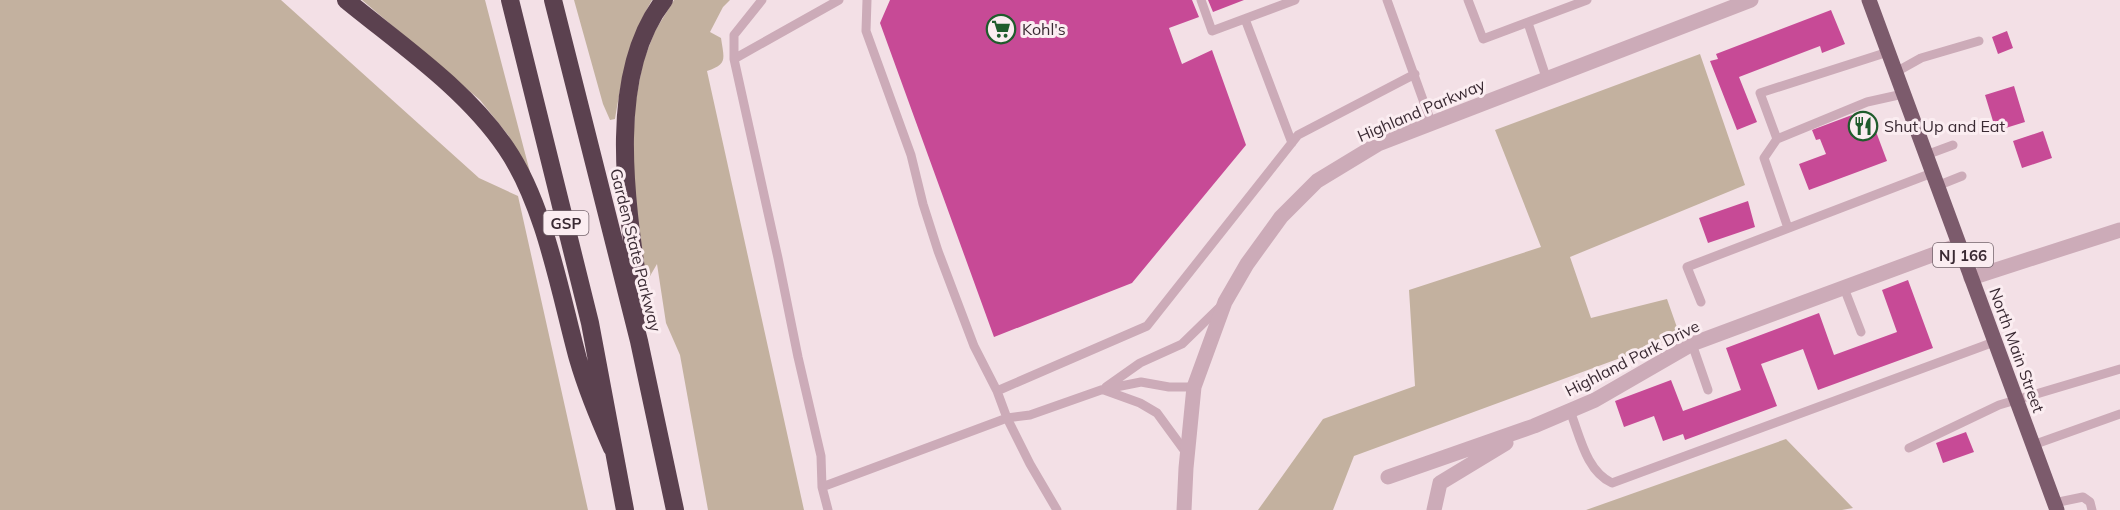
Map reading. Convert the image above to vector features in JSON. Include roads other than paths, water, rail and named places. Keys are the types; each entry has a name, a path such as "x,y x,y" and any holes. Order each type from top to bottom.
{"highway":[{"path":"346,0 471,105 507,149 522,176 543,228 579,359 595,408 612,448"},
{"name":"GSP","path":"510,0 590,323 625,510"},
{"name":"Garden State Parkway","path":"553,0 639,340 675,510"},
{"path":"662,444 627,209 624,150 628,96 635,64 646,31 664,0"}],"main road":[{"name":"North Main Street","path":"1869,0 2056,506"}],"street":[{"name":"Highland Parkway","path":"1184,510 1194,387 1225,302 1247,264 1281,217 1317,180 1378,144 1431,122 1547,80 1727,5 1751,0"},
{"path":"1971,278 2120,230"},
{"name":"Highland Park Drive","path":"1388,477 1534,426 1570,411 1595,400 1692,344 1959,245"},
{"path":"1434,510 1440,483 1534,426"}],"lane":[{"path":"762,0 734,35 734,59 821,456 822,487 828,510"},
{"path":"734,59 839,0"},
{"path":"867,0 866,31 911,155 922,204 935,242 974,346 1030,464 1057,510"},
{"path":"1201,0 1212,31 1295,0"},
{"path":"1387,0 1431,122"},
{"path":"1468,0 1483,39 1587,0"},
{"path":"1245,19 1292,142"},
{"path":"1528,23 1547,80"},
{"path":"1896,72 1921,58 1979,41"},
{"path":"1777,139 1760,93 1888,52"},
{"path":"997,392 1148,326 1298,135 1415,74"},
{"path":"1788,228 1764,158 1777,139 1867,102 1903,94"},
{"path":"1926,155 1953,145"},
{"path":"1701,302 1687,267 1788,228 1935,179 1962,176"},
{"path":"1844,288 1861,332"},
{"path":"1101,390 1140,363 1182,344 1225,302"},
{"path":"1570,411 1593,467 1601,478 1612,483 1994,342"},
{"path":"1692,344 1708,390"},
{"path":"1909,448 1999,405 2120,369"},
{"path":"822,487 1007,418 1030,415 1101,390 1141,382 1169,387 1194,387"},
{"path":"1101,390 1140,403 1157,413 1187,454"},
{"path":"2033,445 2120,414"},
{"path":"2056,506 2083,497 2090,502 2092,510"}],"place":[{"name":"Kohl's","path":"1001,29"},
{"name":"Shut Up and Eat","path":"1863,126"}]}
